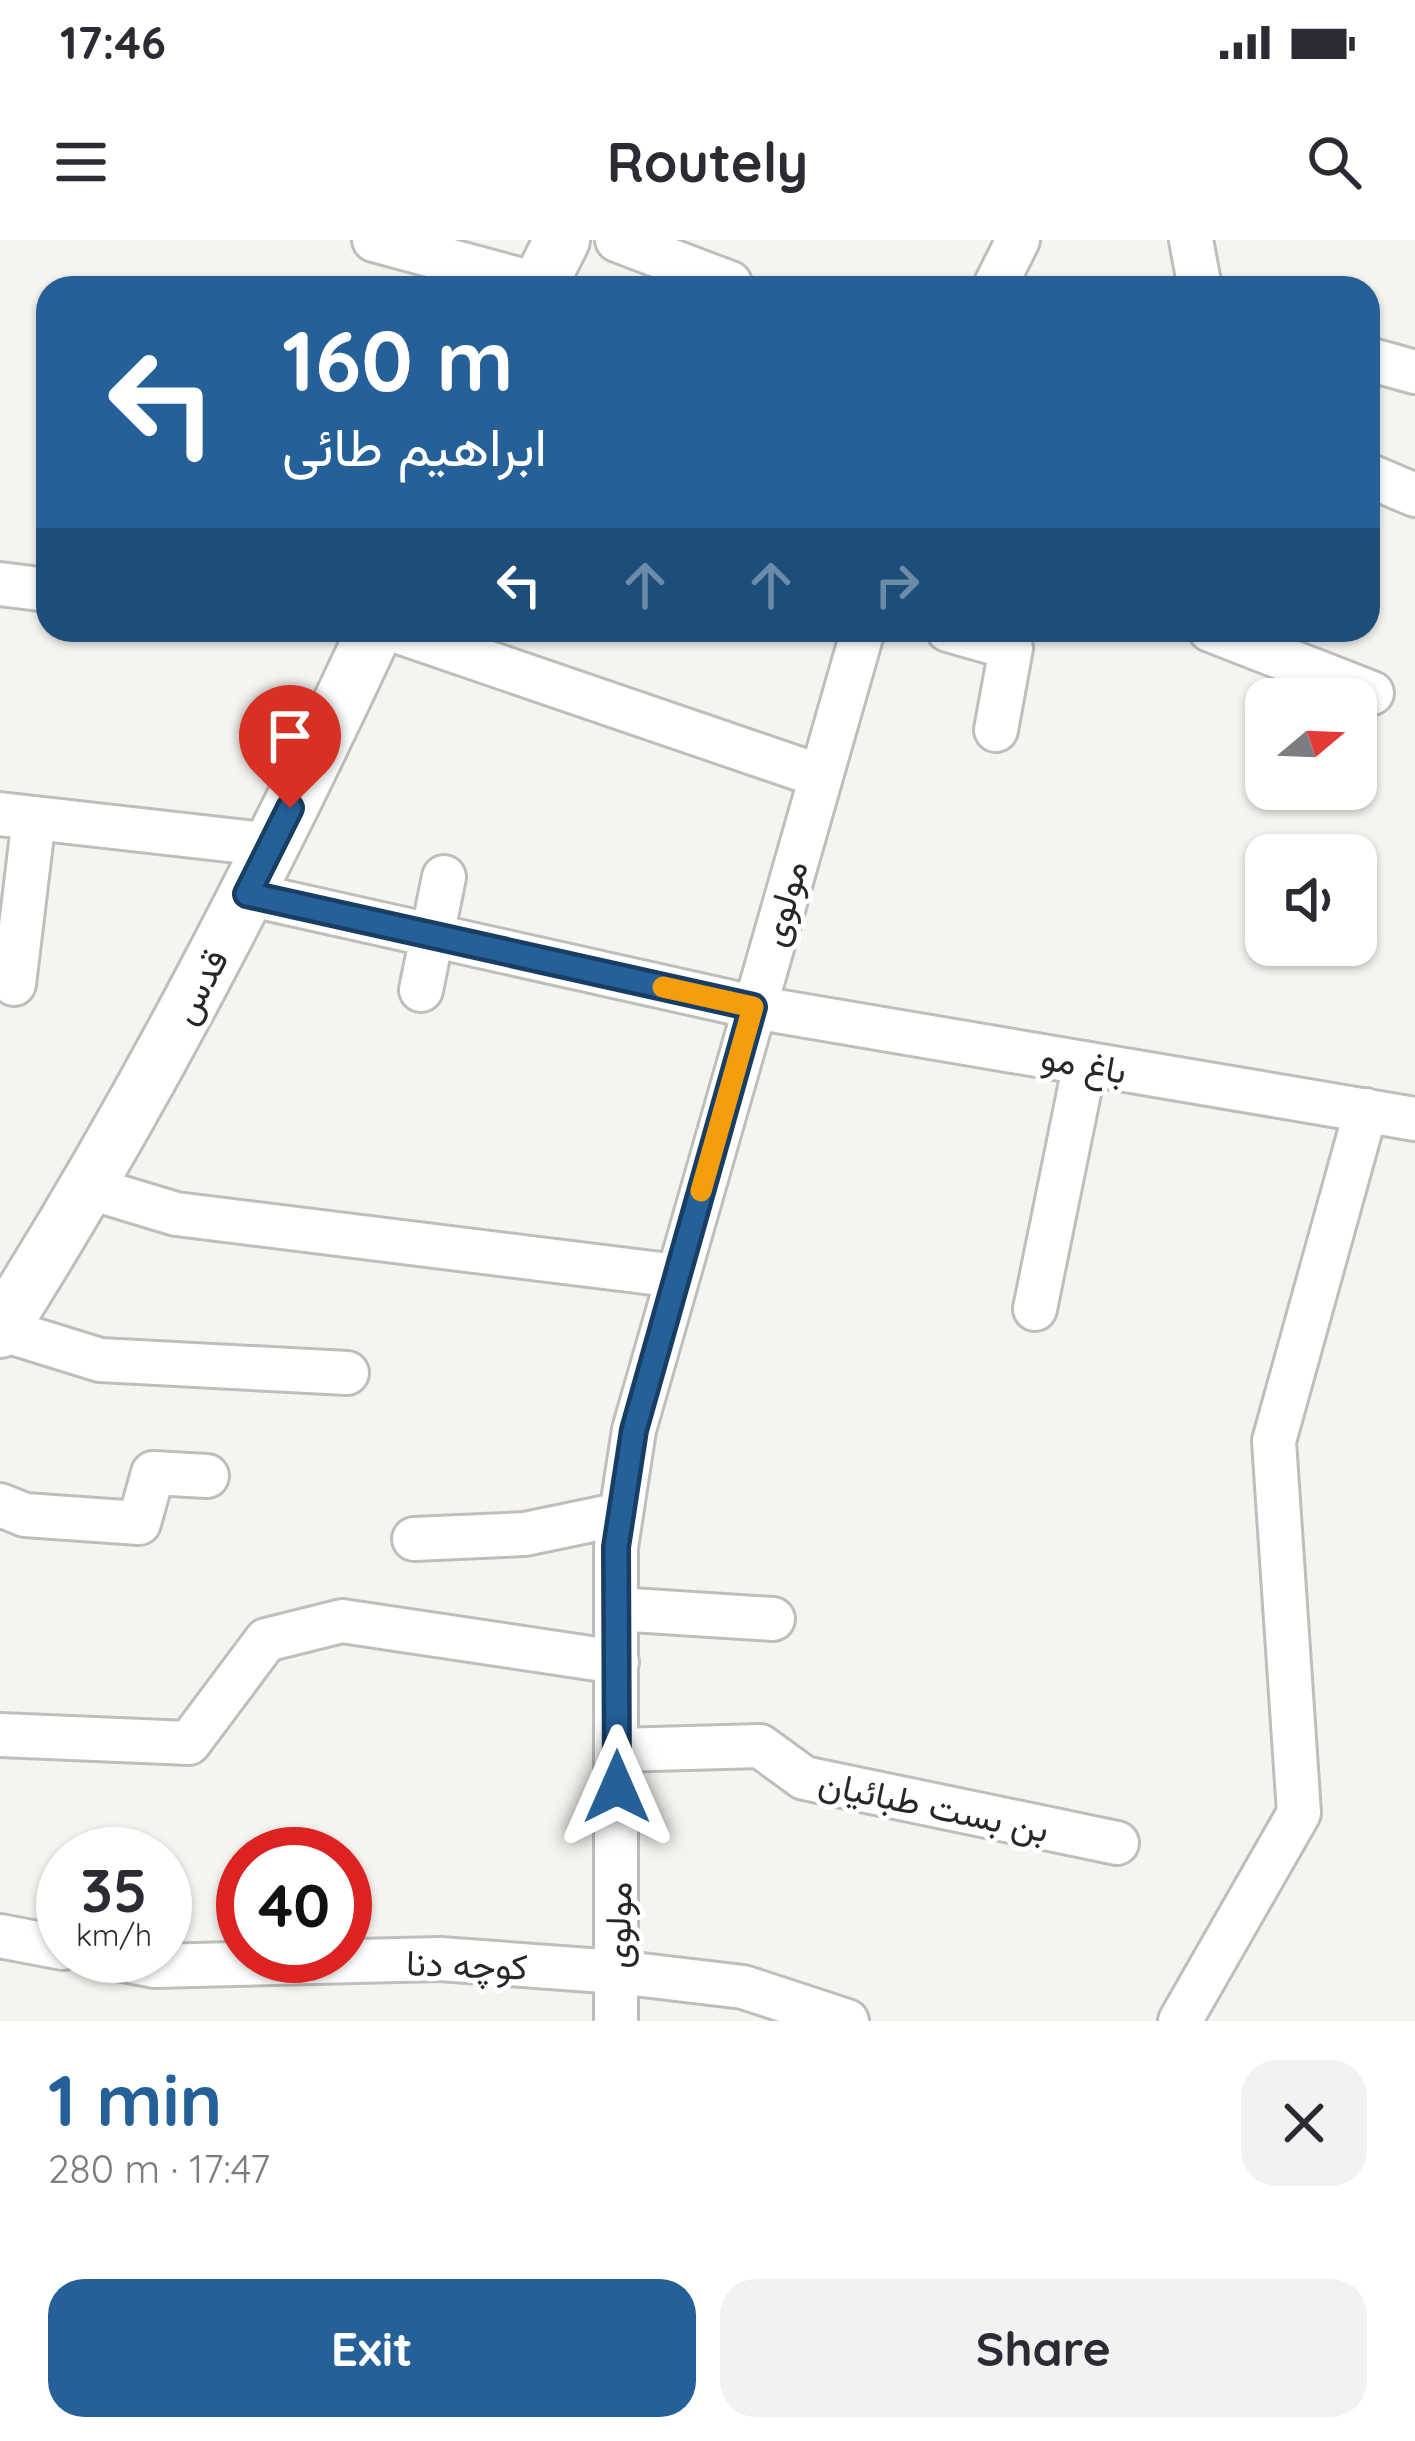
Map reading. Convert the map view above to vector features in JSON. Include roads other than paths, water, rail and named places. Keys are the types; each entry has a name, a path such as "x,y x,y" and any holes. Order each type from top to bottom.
{"main road":[{"name":"قدس","path":"0,1329 90,1188 247,894 369,642"}],"street":[{"path":"374,240 547,271"},
{"path":"617,240 712,276"},
{"path":"1000,276 1018,240"},
{"path":"1191,240 1198,276"},
{"path":"1380,363 1415,373"},
{"path":"1380,481 1415,495"},
{"path":"0,584 36,588"},
{"path":"428,642 820,776"},
{"name":"مولوی","path":"616,2021 616,1610 621,1514 634,1430 820,776 850,642"},
{"path":"990,642 1011,648 996,730"},
{"path":"1241,642 1333,678"},
{"path":"14,984 17,816 272,845"},
{"path":"421,990 444,877"},
{"name":"باغ مو","path":"247,894 753,1007 1415,1119"},
{"path":"1035,1309 1085,1063"},
{"path":"1180,2021 1299,1813 1274,1441 1366,1111"},
{"path":"90,1188 176,1214 677,1276"},
{"path":"0,1329 100,1360 347,1373"},
{"path":"0,1505 25,1515 139,1523 153,1473 207,1476"},
{"path":"415,1539 525,1534 621,1514"},
{"path":"616,1610 773,1619"},
{"path":"0,1735 189,1743 266,1640 342,1621 617,1662"},
{"name":"بن بست طبائیان","path":"617,1750 760,1746 804,1778 1117,1843"},
{"path":"0,1936 36,1943"},
{"name":"کوچه دنا","path":"192,1965 440,1959 617,1972 742,1987 848,2021"}]}
